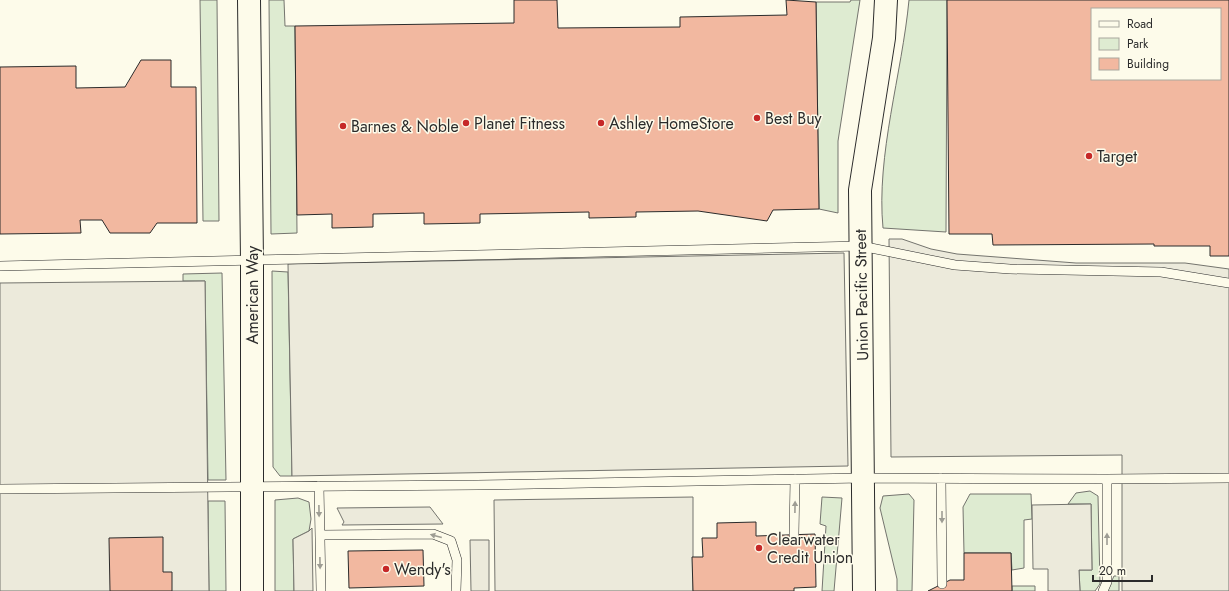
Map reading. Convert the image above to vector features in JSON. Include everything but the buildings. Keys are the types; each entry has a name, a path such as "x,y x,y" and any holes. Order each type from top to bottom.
{"street":[{"name":"American Way","path":"249,0 252,261 252,591"},
{"name":"Union Pacific Street","path":"864,591 860,190 884,38 886,0"}],"lane":[{"path":"0,266 861,246 955,265 1010,269 1161,272 1229,283"},
{"path":"0,489 863,478 1229,478"},
{"path":"942,478 942,584"},
{"path":"794,535 795,479"},
{"path":"1103,591 1107,582 1107,479"},
{"path":"319,486 321,591"},
{"path":"320,535 433,534 451,541 457,560 456,591"}],"green space":[{"path":"200,0 217,0 219,221 203,221"},
{"path":"269,0 284,0 285,26 295,26 297,233 271,234"},
{"path":"851,0 860,0 838,141 838,213 819,209 816,2 850,2"},
{"path":"909,0 947,0 946,232 883,228 882,200 886,143 906,28"},
{"path":"272,271 288,272 292,476 280,476 273,467"},
{"path":"222,273 226,480 208,480 205,281 183,281 183,274"},
{"path":"1090,491 1098,496 1100,584 1095,591 1080,591 1079,570 1092,570 1091,504 1068,504 1076,493"},
{"path":"909,494 914,500 912,591 897,591 897,579 880,508 883,496"},
{"path":"970,494 1031,494 1032,519 1024,520 1024,568 1012,570 1011,553 964,553 963,507"},
{"path":"822,497 842,498 834,591 822,591 826,526 820,524"},
{"path":"298,498 309,502 311,519 309,531 293,539 294,591 275,591 275,500"},
{"path":"208,501 225,501 226,591 209,591"},
{"path":"1114,576 1119,576 1119,591 1107,591"},
{"path":"1012,586 1035,586 1035,591 1012,591"}],"shaded area":[{"path":"889,239 902,239 931,249 957,254 1076,263 1185,263 1229,269 1229,591 1122,591 1122,455 891,457"},
{"path":"844,253 848,466 292,476 288,264"},
{"path":"205,281 209,591 0,591 0,283"},
{"path":"693,497 693,591 495,591 494,500"},
{"path":"1091,504 1092,570 1079,570 1080,591 1048,591 1048,569 1033,569 1032,505"},
{"path":"430,507 443,524 342,525 344,522 337,508"},
{"path":"312,528 313,591 294,591 293,539"},
{"path":"470,540 489,540 489,591 471,591"}],"place":[{"name":"Best Buy","path":"757,118"},
{"name":"Planet Fitness","path":"466,123"},
{"name":"Ashley HomeStore","path":"601,123"},
{"name":"Barnes & Noble","path":"343,126"},
{"name":"Target","path":"1089,156"},
{"name":"Clearwater Credit Union","path":"759,548"},
{"name":"Wendy's","path":"386,569"}]}
